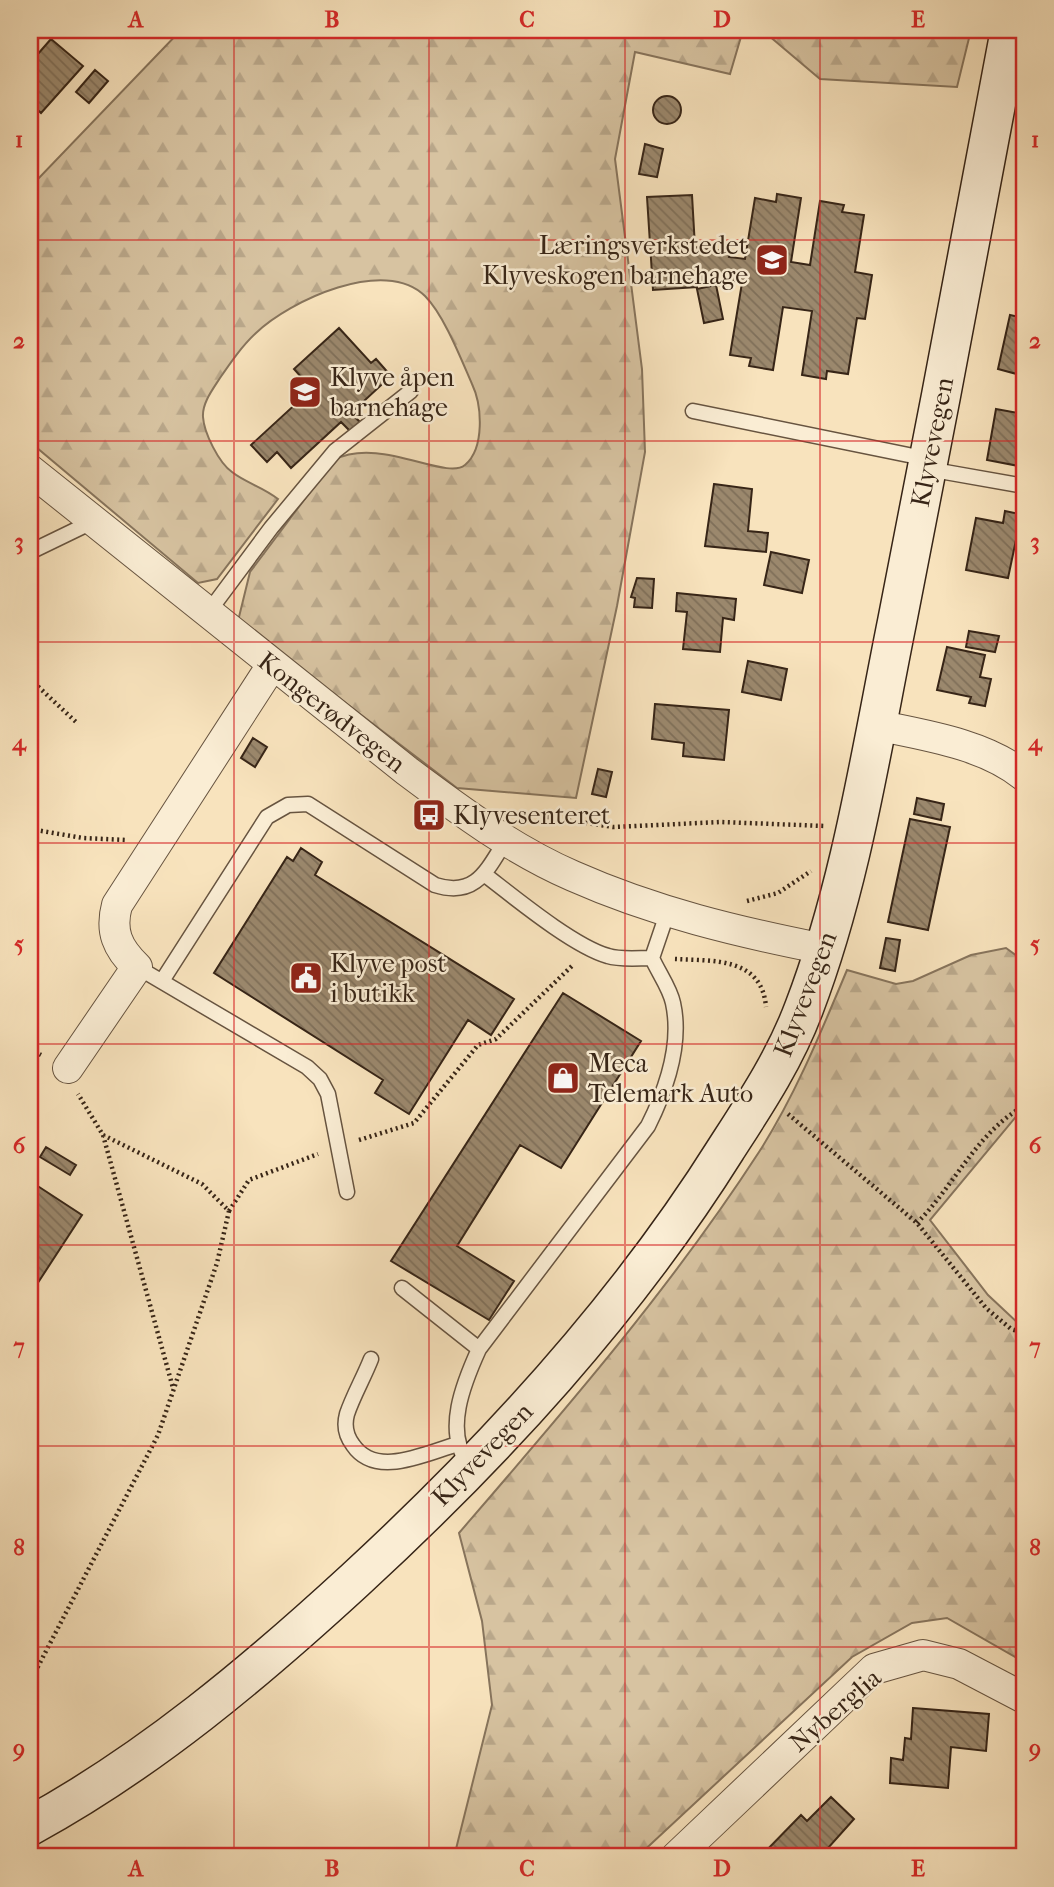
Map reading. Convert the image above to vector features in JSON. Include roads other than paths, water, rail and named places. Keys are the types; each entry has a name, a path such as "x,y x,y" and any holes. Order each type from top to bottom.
{"main road":[{"name":"Klyvevegen","path":"30,1826 132,1764 236,1684 314,1618 465,1456 634,1282 700,1191 785,1053 824,949 844,883 928,464 1010,30"}],"street":[{"name":"Kongerødvegen","path":"30,470 207,614 464,813 510,826 572,876 696,921 824,949"},
{"path":"68,1068 150,974 127,957 116,938 112,923 117,905 272,665"},
{"path":"876,725 960,745 995,759 1024,776"},
{"name":"Nyberglia","path":"676,1857 874,1669 923,1655 959,1664 1024,1698"}],"lane":[{"path":"207,614 271,528 335,451 411,391"},
{"path":"693,411 1024,486"},
{"path":"30,552 94,521"},
{"path":"347,1192 328,1094 320,1079 307,1067 150,974 267,817 288,805 308,804 435,885 454,891 469,886 484,874 510,826"},
{"path":"484,874 522,904 590,948 609,957 652,958"},
{"path":"372,1359 347,1415 346,1431 360,1455 375,1462 465,1456 462,1388 479,1349 648,1126 667,1088 674,1035 673,1003 652,958 668,911"},
{"path":"402,1288 479,1349"}],"place":[{"name":"Læringsverkstedet Klyveskogen barnehage","path":"772,260"},
{"name":"Klyve åpen barnehage","path":"305,392"},
{"name":"Klyvesenteret","path":"429,815"},
{"name":"Klyve post i butikk","path":"306,978"},
{"name":"Meca Telemark Auto","path":"563,1078"}]}
